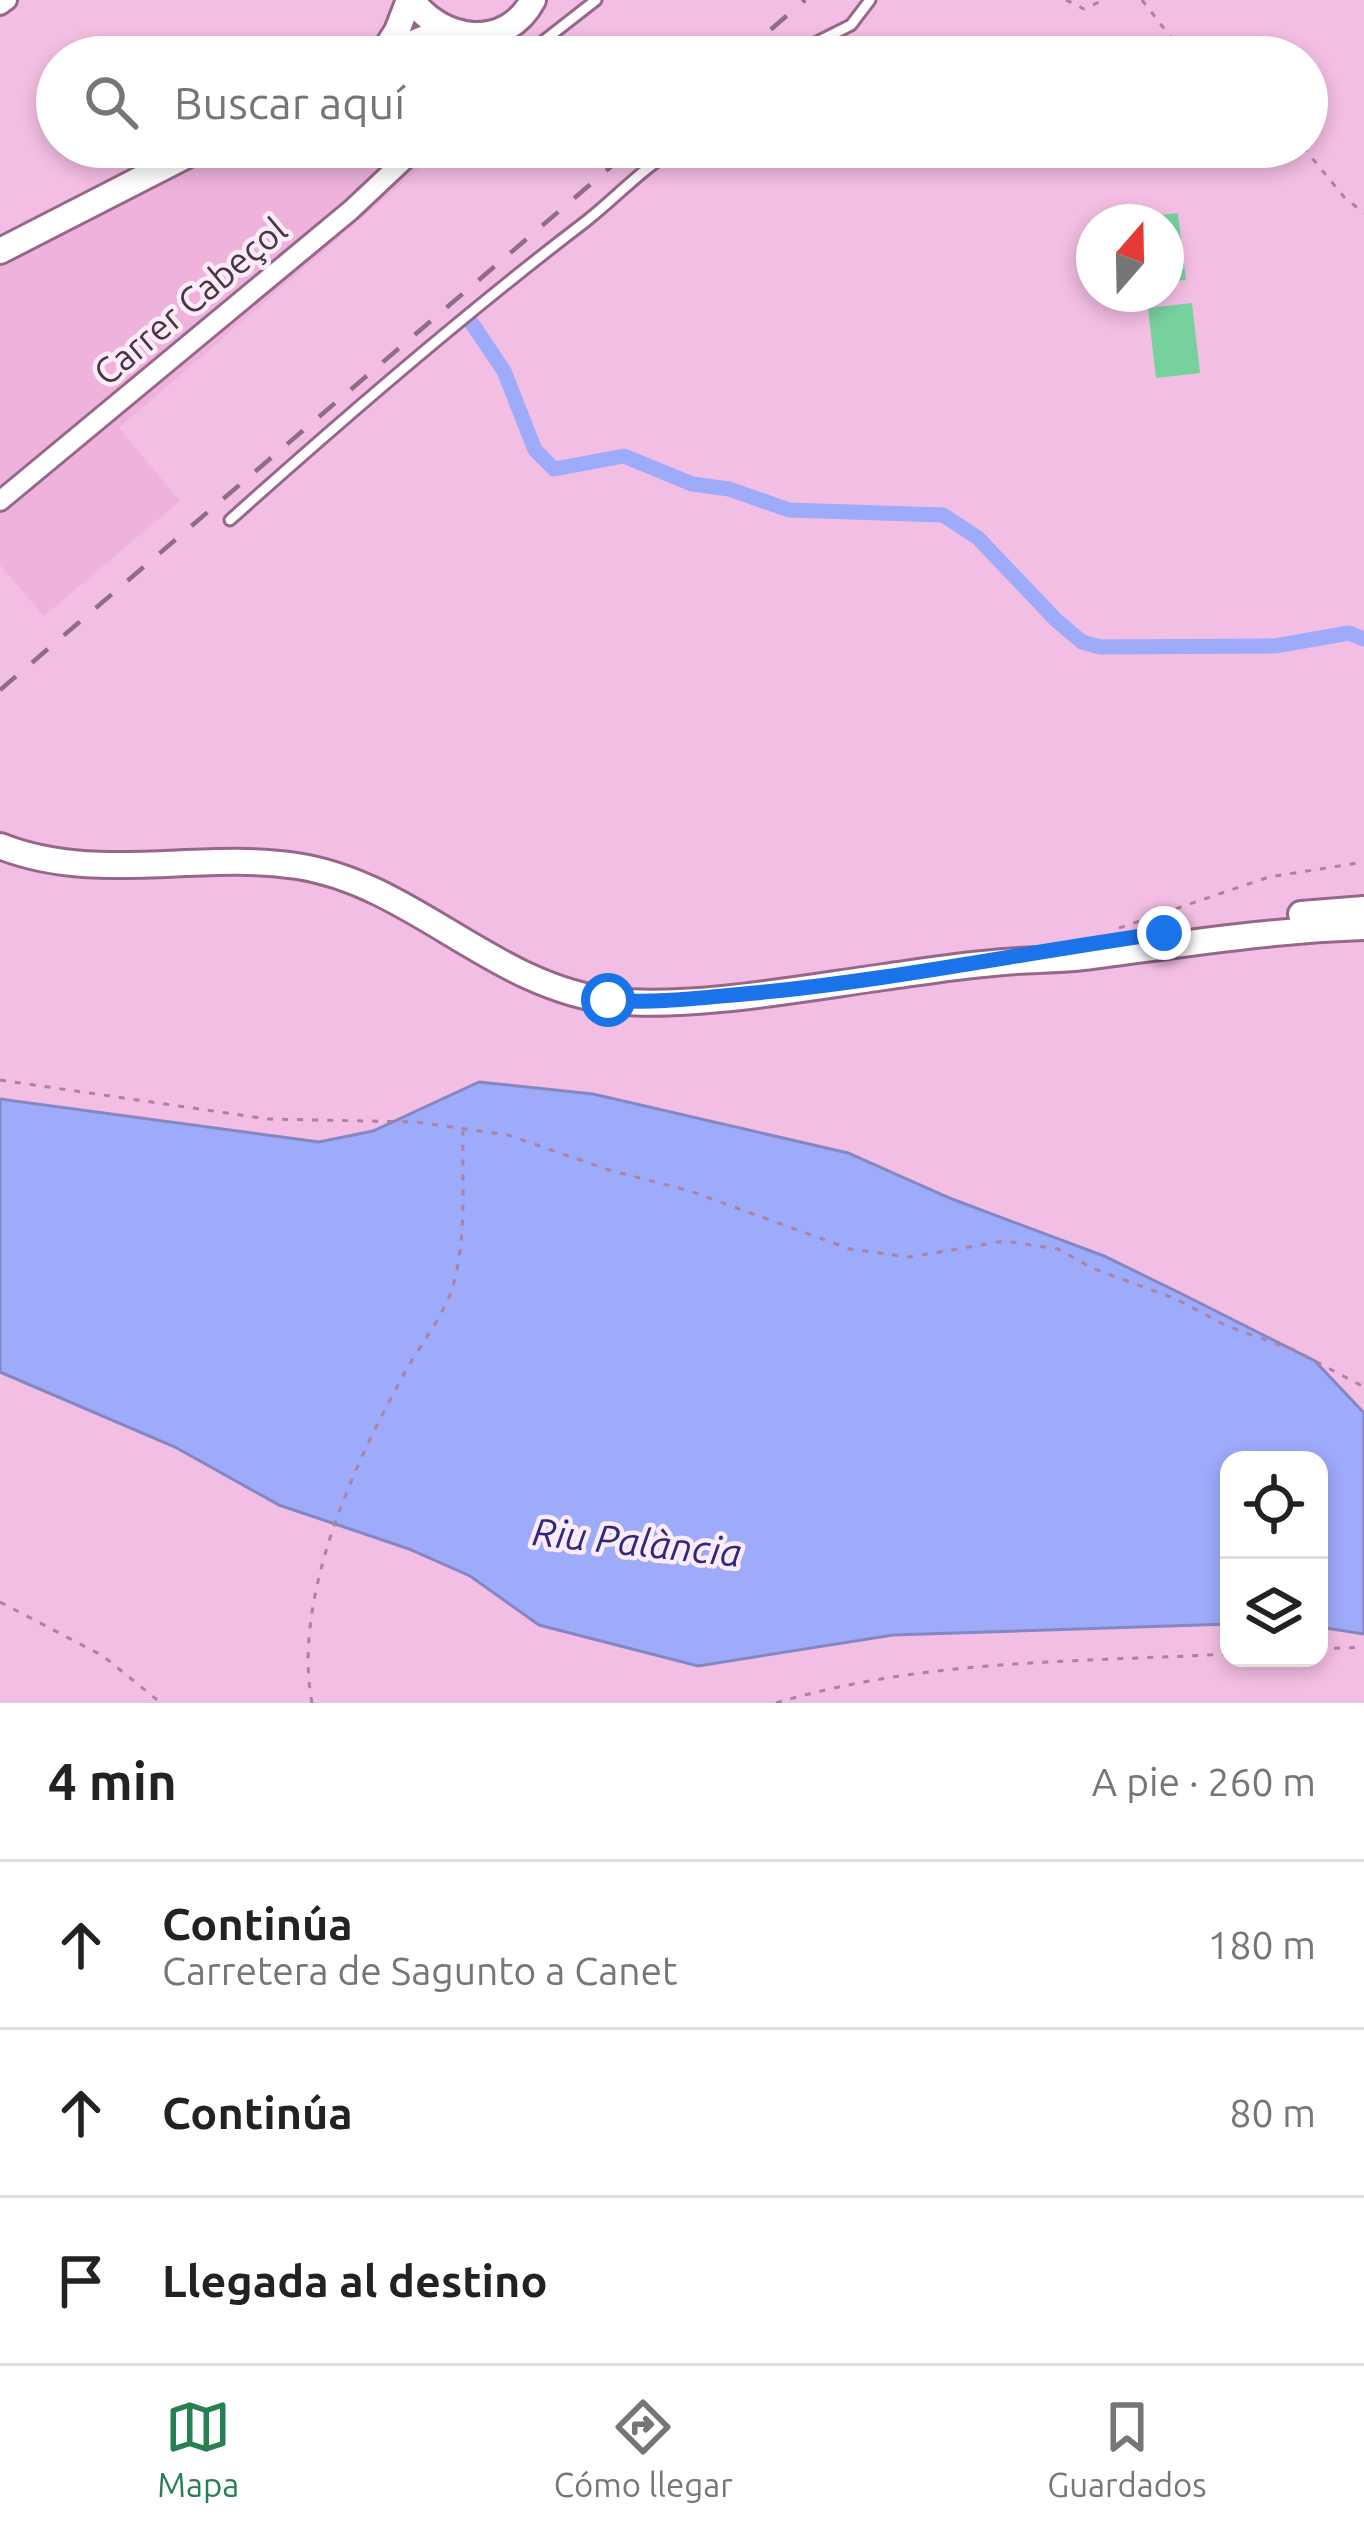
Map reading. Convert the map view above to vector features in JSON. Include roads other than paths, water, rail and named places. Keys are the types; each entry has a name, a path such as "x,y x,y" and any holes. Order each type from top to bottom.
{"main road":[{"path":"394,36 411,0 424,16 457,36"},
{"path":"495,36 526,12 533,0"},
{"path":"429,36 444,30"},
{"path":"0,250 161,168"},
{"path":"0,846 28,857 73,864 251,861 330,874 394,899 530,980 567,993 643,1003 997,962 1093,943 1364,909"},
{"path":"997,962 1090,957 1364,923"}],"street":[{"path":"0,5 8,0"},
{"path":"501,36 502,31"},
{"name":"Carrer Cabeçol","path":"0,501 396,168"}],"lane":[{"path":"550,36 596,0"},
{"path":"828,36 850,25 870,0"},
{"path":"230,520 469,311 592,217 647,168"}],"water":[{"name":"Riu Palància","path":"479,1082 593,1094 848,1153 952,1199 1104,1256 1315,1361 1364,1413 1364,1634 1328,1628 1328,1451 1220,1451 1220,1624 893,1635 698,1666 539,1625 470,1576 409,1549 279,1505 175,1447 0,1372 0,1099 319,1142 373,1131"}],"waterway":[{"path":"469,319 504,371 535,450 554,469 624,456 692,484 729,489 789,510 943,515 978,538 1082,642 1100,647 1275,646 1349,633 1364,639"}],"railway":[{"path":"763,36 805,0"},
{"path":"0,690 609,168"}]}
